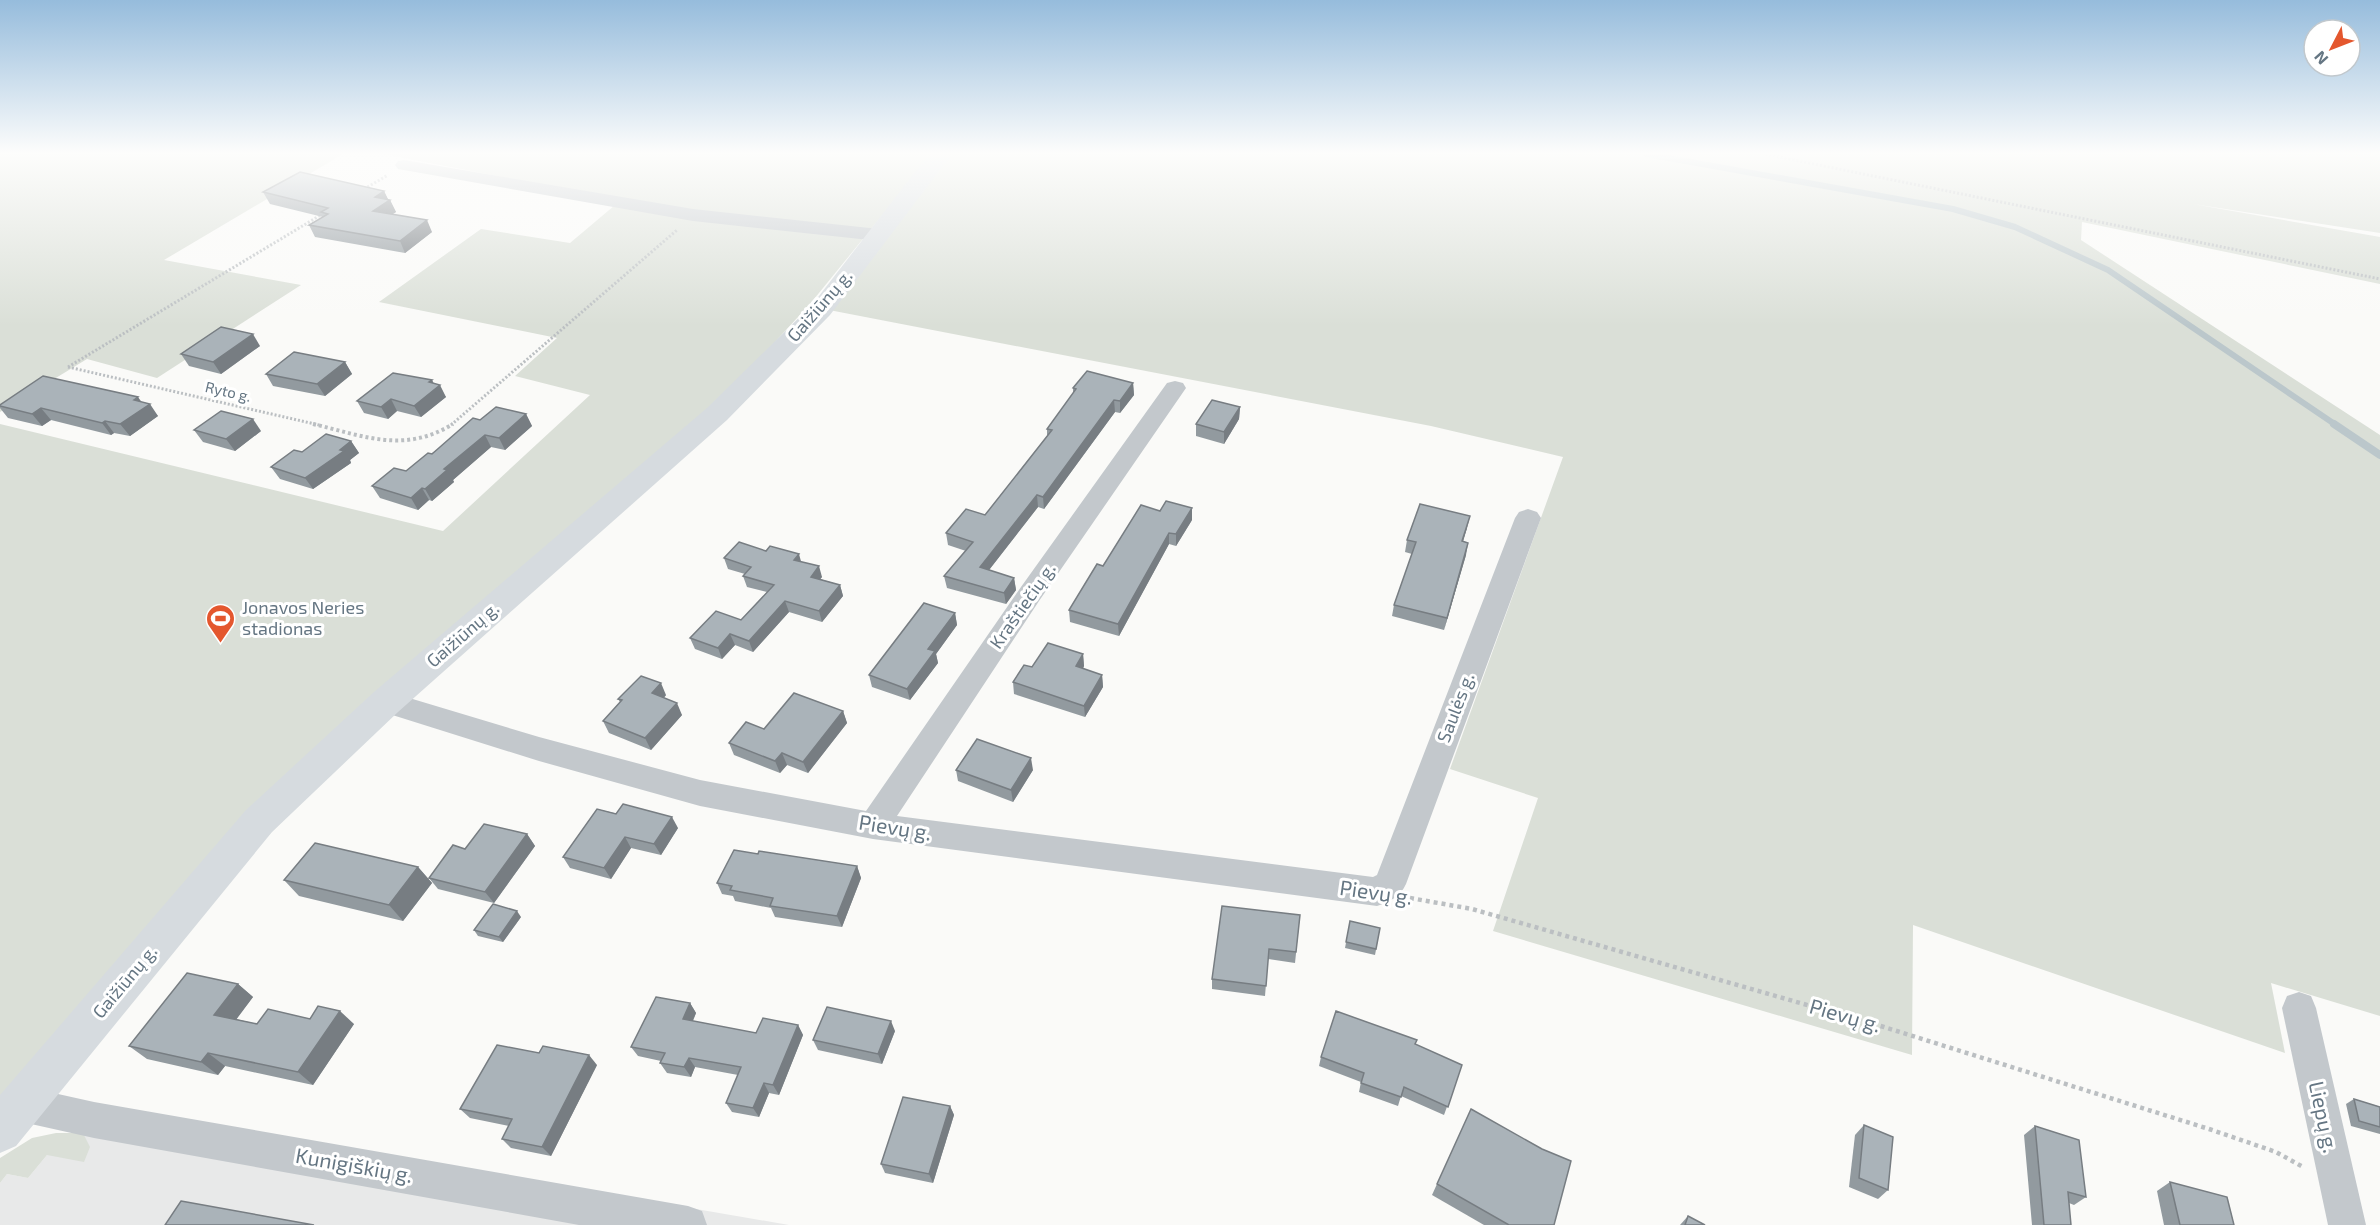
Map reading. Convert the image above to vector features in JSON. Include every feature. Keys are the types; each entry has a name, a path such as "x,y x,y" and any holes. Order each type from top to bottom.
{"main road":[{"name":"Gaižiūnų g.","path":"11,1117 259,821 386,702 717,414 821,310 897,211"}],"street":[{"path":"671,211 879,235"},
{"name":"Kraštiečių g.","path":"873,826 1030,594 1175,388"},
{"name":"Saulės g.","path":"1377,892 1390,884 1528,518"},
{"name":"Pievų g.","path":"386,702 700,793 873,826 1377,892"},
{"name":"Liepų g.","path":"2300,1008 2347,1225"},
{"name":"Kunigiškių g.","path":"11,1117 94,1120 688,1225"}],"path":[{"path":"2048,211 2380,279"},
{"name":"Ryto g.","path":"324,213 68,367 392,442 414,442 434,437 454,423 693,215"},
{"name":"Pievų g.","path":"1377,892 1472,909 1884,1027 2210,1129 2276,1152 2339,1190"}],"shaded area":[{"path":"0,211 246,211 164,260 301,285 157,378 87,359 0,412"},
{"path":"608,211 886,211 810,304 724,397 568,533 0,1106 0,424 443,531 590,395 515,376 557,338 379,302 481,229 570,243"},
{"path":"906,211 2234,211 2380,237 2380,284 2082,222 2081,240 2380,435 2380,1016 2271,983 2285,1053 1913,925 1912,1055 1493,931 1538,798 1450,769 1563,457 1431,426 829,310"},
{"path":"2239,211 2380,211 2380,233"},
{"path":"104,1107 789,1225 0,1225 0,1183 7,1174 28,1178 47,1155 83,1133"},
{"path":"56,1133 83,1133 90,1147 84,1162 47,1155 28,1178 7,1174 0,1183 0,1158 32,1138"}],"building":[{"path":"374,211 427,220 400,241 309,225 328,214 321,212"},
{"path":"221,327 253,334 213,362 181,354"},
{"path":"294,352 345,362 317,384 266,374"},
{"path":"1087,371 1133,383 1120,401 1114,400 1043,497 1037,495 980,567 1014,578 1004,593 944,576 973,542 946,533 966,509 985,515 1052,430 1047,429 1076,389 1073,388"},
{"path":"393,373 432,380 429,382 440,385 414,406 391,399 381,407 357,401"},
{"path":"43,376 138,397 134,400 150,404 120,424 105,421 102,423 41,408 32,414 0,406"},
{"path":"1212,400 1240,407 1224,432 1196,424"},
{"path":"496,407 526,414 499,438 485,435 444,469 447,470 425,489 422,488 411,498 372,486 394,468 406,471 428,453 432,454 473,418 480,420"},
{"path":"221,411 253,419 226,439 194,430"},
{"path":"326,434 351,441 340,450 344,451 305,478 271,467 294,450 302,452"},
{"path":"1166,501 1192,508 1176,534 1169,533 1118,624 1069,610 1097,564 1103,566 1141,505 1160,511"},
{"path":"1420,504 1470,516 1462,541 1468,543 1447,618 1394,605 1416,542 1407,540"},
{"path":"739,542 766,551 770,546 799,554 794,560 819,566 811,577 840,585 819,611 785,601 749,641 730,634 718,648 690,638 716,611 741,620 774,585 743,576 751,567 724,558"},
{"path":"924,603 955,613 928,649 935,651 907,689 869,675"},
{"path":"1048,643 1083,654 1076,666 1102,675 1084,706 1013,682 1024,665 1032,667"},
{"path":"641,676 661,683 652,693 677,703 645,738 603,721 622,700 618,699"},
{"path":"794,693 843,711 803,762 782,753 775,761 729,743 746,722 764,729"},
{"path":"977,739 1031,758 1011,790 956,770"},
{"path":"623,804 672,817 654,844 625,837 604,868 563,857 597,809 616,814"},
{"path":"484,824 527,834 485,892 429,878 453,845 465,849"},
{"path":"315,843 418,867 389,905 284,880"},
{"path":"734,850 758,854 759,851 857,866 837,916 770,906 773,898 730,890 732,886 717,883"},
{"path":"493,904 517,911 499,937 474,930"},
{"path":"1222,906 1300,915 1296,952 1269,949 1266,986 1212,979"},
{"path":"1350,921 1380,928 1376,949 1346,942"},
{"path":"187,973 238,984 214,1015 257,1024 268,1009 310,1019 318,1006 340,1011 298,1072 208,1053 201,1062 129,1046"},
{"path":"656,997 690,1003 683,1019 756,1033 763,1018 798,1025 773,1085 764,1083 753,1108 726,1103 741,1067 689,1058 684,1067 660,1063 665,1053 631,1047"},
{"path":"827,1007 891,1021 878,1054 813,1040"},
{"path":"1336,1011 1417,1040 1415,1044 1462,1065 1448,1107 1404,1087 1401,1097 1361,1083 1364,1073 1321,1057"},
{"path":"497,1045 539,1053 543,1046 589,1055 542,1147 502,1139 512,1119 460,1109"},
{"path":"903,1097 950,1106 929,1174 881,1164"},
{"path":"2354,1099 2380,1107 2380,1127 2359,1121"},
{"path":"1471,1109 1542,1149 1571,1161 1554,1225 1509,1225 1437,1184"},
{"path":"1864,1125 1893,1137 1888,1190 1859,1178"},
{"path":"2035,1126 2079,1140 2086,1197 2068,1192 2071,1225 2044,1225"},
{"path":"2170,1182 2227,1197 2234,1225 2180,1225"},
{"path":"181,1201 314,1225 165,1225"},
{"path":"1688,1216 1705,1225 1685,1225"}],"waterway":[{"path":"1960,211 2015,227 2108,270 2336,425"},
{"path":"2334,424 2380,455"}],"place":[{"name":"Jonavos Neries stadionas","path":"221,644"}]}
